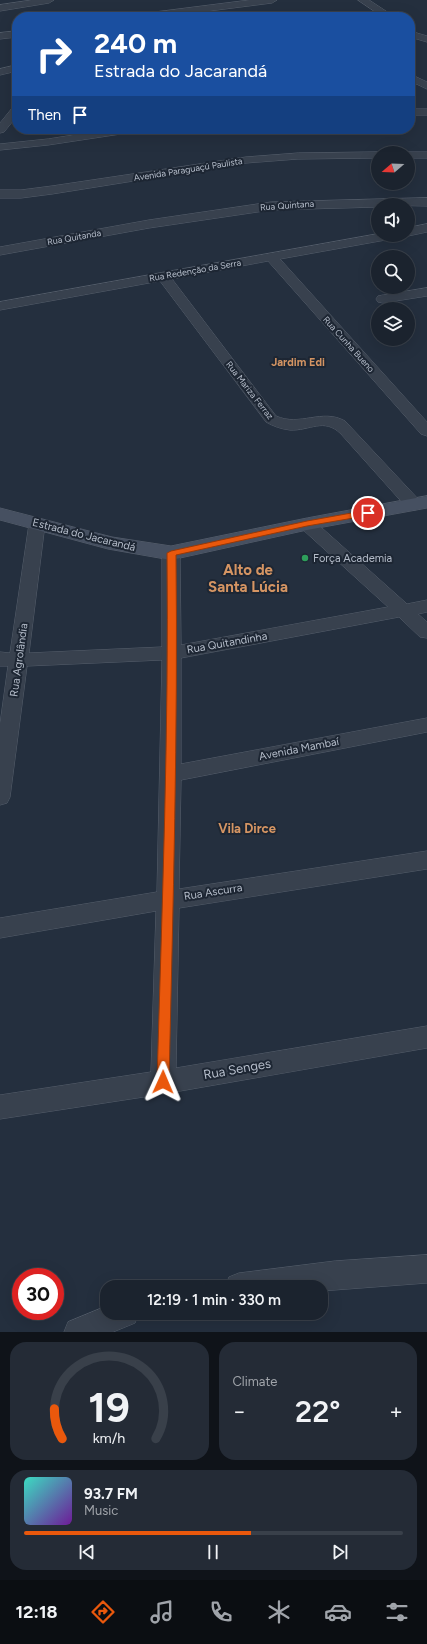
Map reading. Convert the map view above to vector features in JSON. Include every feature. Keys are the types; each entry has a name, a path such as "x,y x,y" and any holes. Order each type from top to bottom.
{"main road":[{"name":"Estrada do Jacarandá","path":"0,514 98,539 108,543 171,553 307,524 420,504"}],"street":[{"path":"0,8 49,0"},
{"path":"179,12 272,0"},
{"path":"363,0 382,12"},
{"path":"415,34 427,38"},
{"path":"0,36 12,35"},
{"path":"0,72 12,69"},
{"path":"415,76 427,75"},
{"path":"415,79 427,86"},
{"path":"415,112 427,112"},
{"path":"0,130 9,113"},
{"path":"0,147 101,134"},
{"name":"Avenida Paraguaçú Paulista","path":"0,194 21,194 52,190 246,160 298,156 371,155"},
{"path":"415,155 427,155"},
{"name":"Rua Quintana","path":"149,224 271,206 317,203 427,202"},
{"name":"Rua Quitanda","path":"0,250 149,224"},
{"path":"415,231 427,228"},
{"name":"Rua Redenção da Serra","path":"0,306 371,239"},
{"name":"Rua Cunha Bueno","path":"271,257 427,431"},
{"name":"Rua Mariza Ferraz","path":"163,276 271,419 279,424 290,426 326,421 338,424 347,431 420,504"},
{"path":"383,299 427,292"},
{"name":"Rua Agrolândia","path":"0,796 37,524"},
{"path":"307,524 427,632"},
{"path":"163,1082 173,653 171,553"},
{"name":"Rua Quitandinha","path":"0,659 19,660 173,653 427,606"},
{"name":"Avenida Mambaí","path":"171,774 427,725"},
{"name":"Rua Ascurra","path":"0,928 167,900 427,860"},
{"name":"Rua Senges","path":"0,1107 163,1082 427,1037"},
{"path":"295,1280 335,1275 427,1269"},
{"path":"78,1332 108,1320"}],"place":[{"name":"Força Academia","path":"305,558"}],"district":[{"name":"Jardim Edi","path":"298,362"},
{"name":"Alto de Santa Lúcia","path":"248,578"},
{"name":"Vila Dirce","path":"247,828"}],"route":[{"path":"163,1082 173,653 171,553 307,524 368,513"}]}
